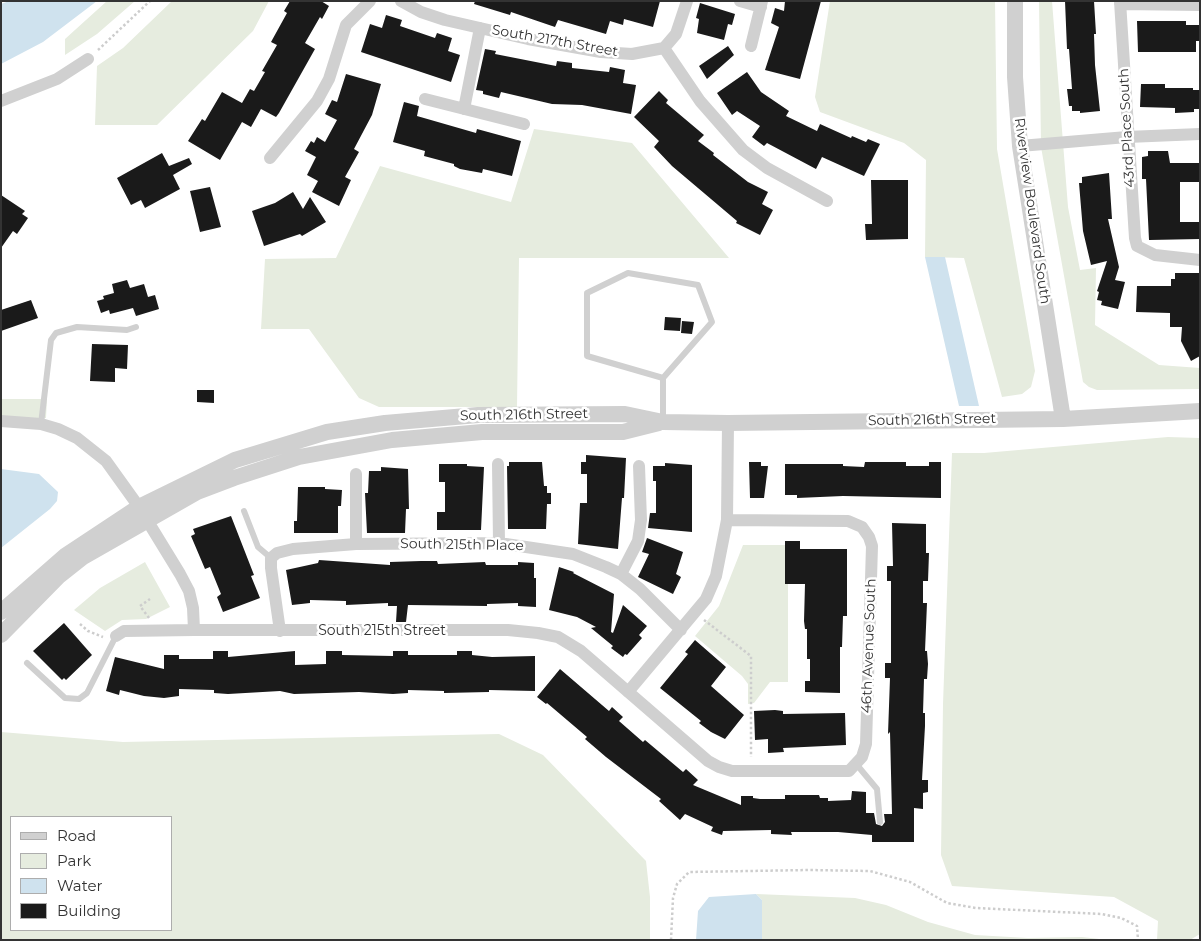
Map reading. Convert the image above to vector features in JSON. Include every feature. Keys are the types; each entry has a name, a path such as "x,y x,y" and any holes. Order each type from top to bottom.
{"street":[{"path":"270,158 317,101 328,79 346,25 370,1"},
{"name":"South 217th Street","path":"401,1 421,12 480,28 601,52 643,53 664,48"},
{"path":"687,1 676,34 664,48 700,102 743,150 767,168 827,201"},
{"path":"740,1 761,4 751,46"},
{"name":"Riverview Boulevard South","path":"1014,1 1015,77 1020,146 1063,419"},
{"path":"1120,3 1200,5"},
{"name":"43rd Place South","path":"1120,3 1133,226 1137,246 1144,251 1170,258 1200,260"},
{"path":"464,109 480,28"},
{"path":"1,101 57,79 88,59"},
{"path":"425,99 524,124"},
{"path":"1020,146 1127,137 1200,134"},
{"name":"South 216th Street","path":"143,514 235,460 327,432 385,423 478,415 625,414 664,422 728,423 1063,419 1200,411"},
{"path":"1,421 41,424 77,438 106,461 143,514 188,591 193,608 194,630"},
{"name":"South 216th Street","path":"143,514 234,478 299,457 392,440 482,432 623,432 664,422"},
{"path":"628,692 706,599 716,576 727,520 728,423"},
{"path":"498,464 500,543"},
{"path":"621,574 638,541 641,520 639,466"},
{"path":"356,474 356,544"},
{"path":"1,612 64,556 143,514"},
{"path":"1,634 67,569 143,514"},
{"name":"46th Avenue South","path":"727,520 848,521 862,527 869,537 872,546 866,744 857,765"},
{"name":"South 215th Place","path":"274,556 293,549 356,544 500,543 573,554 621,574 640,589 681,630"},
{"path":"274,556 280,631"},
{"name":"South 215th Street","path":"116,636 124,631 194,630 508,630 538,633 558,637 581,651 708,760 719,767 732,771 849,771 857,765"}],"lane":[{"path":"663,378 587,356 587,293 628,273 698,285 712,322 663,378 664,422"},
{"path":"41,424 51,340 56,333 77,327 127,330 136,326"},
{"path":"244,511 258,547 274,556"},
{"path":"27,663 65,698 79,699 88,693 116,636"},
{"path":"857,765 877,789 880,822"}],"path":[{"path":"88,59 150,1"},
{"path":"150,600 140,606 151,621"},
{"path":"695,613 751,656 751,757"},
{"path":"671,940 673,898 677,884 689,872 701,870 870,871 910,882 947,903 976,908 1102,914 1121,918 1137,926 1138,940"}],"green space":[{"path":"107,1 135,1 97,34 65,55 65,39"},
{"path":"172,1 269,1 253,31 157,125 95,125 97,66 123,48"},
{"path":"830,1 995,1 997,149 1035,371 1031,387 1022,394 1002,397 964,258 925,257 926,160 904,143 820,112 815,97"},
{"path":"1039,1 1052,1 1068,207 1080,270 1096,268 1095,325 1159,365 1200,368 1200,389 1097,390 1083,382 1041,147"},
{"path":"534,129 632,143 729,258 519,258 517,407 379,407 359,398 309,329 261,329 265,259 336,258 380,166 511,202"},
{"path":"1,399 47,399 46,418 1,418"},
{"path":"1168,437 1200,438 1200,934 1190,940 1157,940 1158,921 1114,897 952,886 941,855 943,704 952,453 984,453"},
{"path":"743,545 788,545 788,682 770,682 754,703 748,704 748,684 742,676 695,636 719,606"},
{"path":"145,562 170,607 146,619 122,620 105,631 74,610 100,588"},
{"path":"1,732 123,742 499,734 543,755 646,861 650,897 650,940 1,940"},
{"path":"756,894 855,898 886,905 928,922 975,935 1028,938 1082,937 1108,940 762,940 762,900"}],"water":[{"path":"9,1 97,1 43,42 1,64 1,4"},
{"path":"925,257 945,257 979,406 959,406"},
{"path":"1,469 39,474 58,492 57,501 50,509 1,548"},
{"path":"756,894 762,900 762,940 696,940 698,911 709,897"}],"building":[{"path":"290,1 321,1 329,6 322,19 320,17 305,43 315,49 276,117 261,109 251,127 242,122 220,160 188,141 202,119 205,121 222,92 242,103 250,89 254,91 265,72 262,71 277,45 271,42 287,13 284,11"},
{"path":"475,1 660,1 653,27 624,19 623,25 610,21 606,34 558,20 555,27 511,12 510,15 474,4"},
{"path":"785,1 821,1 800,79 765,70 779,27 771,23 775,8 784,11"},
{"path":"1065,1 1094,1 1095,65 1100,111 1080,113 1080,111 1072,111 1072,106 1069,106 1067,89 1072,89 1069,49 1067,49"},
{"path":"700,3 735,14 732,25 728,24 724,40 697,33 699,19 696,18"},
{"path":"386,15 402,20 400,26 435,38 437,33 452,38 448,51 460,55 451,82 361,52 370,24 382,28"},
{"path":"1137,21 1186,21 1186,25 1199,25 1199,41 1196,41 1196,52 1138,52"},
{"path":"728,46 734,55 707,79 699,66"},
{"path":"485,49 496,51 495,54 556,66 557,61 572,63 572,68 609,72 610,67 625,70 623,83 636,85 631,114 582,105 552,104 501,92 499,98 483,94 483,91 476,90"},
{"path":"747,72 761,92 789,111 786,116 817,131 820,124 851,138 852,136 866,142 868,139 880,144 864,176 822,157 816,169 767,143 764,146 752,137 760,126 737,111 732,115 717,93"},
{"path":"346,74 381,84 372,115 354,149 359,152 345,177 351,180 339,206 312,192 318,181 307,175 316,157 305,151 311,141 314,143 317,137 325,142 337,120 325,114 332,100 337,102"},
{"path":"1141,84 1165,84 1165,88 1193,88 1193,90 1200,90 1200,109 1194,109 1194,112 1175,113 1175,108 1140,107"},
{"path":"659,91 668,100 666,103 704,135 698,141 714,153 713,155 748,182 768,192 762,204 773,210 760,235 736,223 737,221 672,166 654,147 659,141 634,117"},
{"path":"404,102 419,106 417,116 476,133 477,129 521,141 512,176 483,169 482,173 460,169 454,166 454,164 424,156 425,151 393,142"},
{"path":"1148,151 1168,151 1170,163 1200,163 1200,182 1180,182 1180,222 1200,222 1200,239 1149,240 1146,179 1142,179 1142,157 1148,156"},
{"path":"162,153 169,166 189,158 192,164 173,175 180,189 145,208 141,200 131,205 117,178"},
{"path":"1109,173 1112,219 1108,219 1119,267 1115,280 1125,282 1118,309 1101,305 1102,301 1097,300 1099,292 1097,291 1107,261 1091,265 1083,231 1079,183 1082,183 1082,177"},
{"path":"871,180 908,180 908,239 866,240 865,224 872,224"},
{"path":"210,187 221,227 200,232 190,191"},
{"path":"293,192 303,209 310,197 326,222 302,236 300,234 264,246 252,211 275,203"},
{"path":"1,195 25,211 22,214 28,218 17,234 13,231 1,248"},
{"path":"1175,273 1200,273 1200,356 1191,361 1181,341 1182,327 1170,327 1170,313 1136,312 1137,286 1171,286 1171,279 1175,279"},
{"path":"127,280 130,288 144,284 148,297 155,295 159,309 136,316 133,308 110,314 109,310 101,313 97,301 104,299 103,296 114,293 112,284"},
{"path":"31,300 38,318 1,331 1,310"},
{"path":"665,317 681,318 680,331 664,330"},
{"path":"682,321 694,322 692,334 681,333"},
{"path":"92,344 128,345 127,369 115,368 115,382 90,381"},
{"path":"197,390 214,390 214,403 197,402"},
{"path":"586,455 626,458 624,498 622,498 618,549 578,544 580,503 587,503 587,474 581,474 581,462 586,462"},
{"path":"509,462 542,462 544,486 547,486 547,493 551,493 551,504 547,504 546,529 508,529 507,466 509,466"},
{"path":"749,462 761,462 761,466 768,466 764,498 750,498"},
{"path":"865,462 906,462 906,466 929,466 929,462 941,462 941,498 843,496 797,498 797,495 785,495 785,464 843,464 843,466 864,467"},
{"path":"665,463 692,465 692,532 648,528 650,513 656,513 656,481 653,481 653,466 665,466"},
{"path":"439,464 467,464 467,466 484,467 481,530 437,530 437,512 445,512 445,482 439,482"},
{"path":"381,467 408,469 409,509 406,509 405,533 367,533 365,493 368,493 369,471 381,471"},
{"path":"298,487 325,487 325,489 342,490 341,506 338,506 338,533 294,533 294,521 297,521"},
{"path":"231,516 254,575 251,576 260,598 223,612 217,597 221,594 210,567 205,569 191,536 195,534 193,529"},
{"path":"892,523 926,524 926,553 929,553 928,581 923,581 923,603 927,603 925,651 927,651 928,664 927,679 924,679 923,713 925,713 925,726 922,780 928,780 928,792 923,793 923,809 914,808 914,842 872,842 872,835 838,832 791,832 792,835 771,834 771,830 723,831 722,835 711,831 713,827 685,814 680,820 659,801 661,799 606,757 585,739 587,737 547,703 537,697 560,669 609,711 612,707 623,717 619,721 643,742 645,740 683,772 686,769 698,780 693,785 741,805 741,796 753,796 753,798 760,799 785,799 785,795 819,795 820,798 828,798 828,801 851,800 852,791 866,792 866,813 874,813 876,824 882,826 885,822 884,814 892,814 890,732 888,734 890,678 885,678 885,663 891,663 891,581 887,581 887,566 893,566"},
{"path":"647,538 683,552 676,574 681,577 673,594 638,577 649,554 642,552"},
{"path":"785,541 800,541 800,549 847,549 847,616 843,616 842,647 840,647 840,693 805,692 805,681 810,681 810,659 807,659 807,629 805,629 804,621 805,584 785,584"},
{"path":"319,560 390,565 390,562 421,561 437,561 438,564 485,562 486,565 518,565 518,562 534,563 536,607 518,606 518,603 487,604 487,606 408,605 406,622 396,622 397,606 388,606 388,603 346,605 346,601 310,600 310,603 292,605 286,570 318,563"},
{"path":"559,567 574,572 614,594 611,632 613,633 623,605 647,626 639,635 642,638 627,655 625,654 623,657 611,648 613,646 591,628 596,627 577,617 549,610"},
{"path":"64,623 92,655 66,680 64,678 62,680 33,651"},
{"path":"695,640 726,667 711,686 744,715 725,739 699,723 701,721 660,688 688,654 685,652"},
{"path":"213,651 228,651 228,657 295,651 295,665 326,664 326,651 342,651 342,655 393,656 393,651 408,651 408,655 457,655 457,651 472,651 472,655 492,657 535,656 535,691 489,690 489,692 444,693 444,691 408,690 408,693 393,694 359,692 294,694 280,691 228,694 214,693 214,690 179,689 179,696 164,698 144,696 120,690 119,695 106,691 115,657 164,669 164,655 179,655 179,659 213,659"},
{"path":"754,711 783,711 783,714 845,713 846,745 783,748 784,752 768,753 768,739 755,740"}]}
